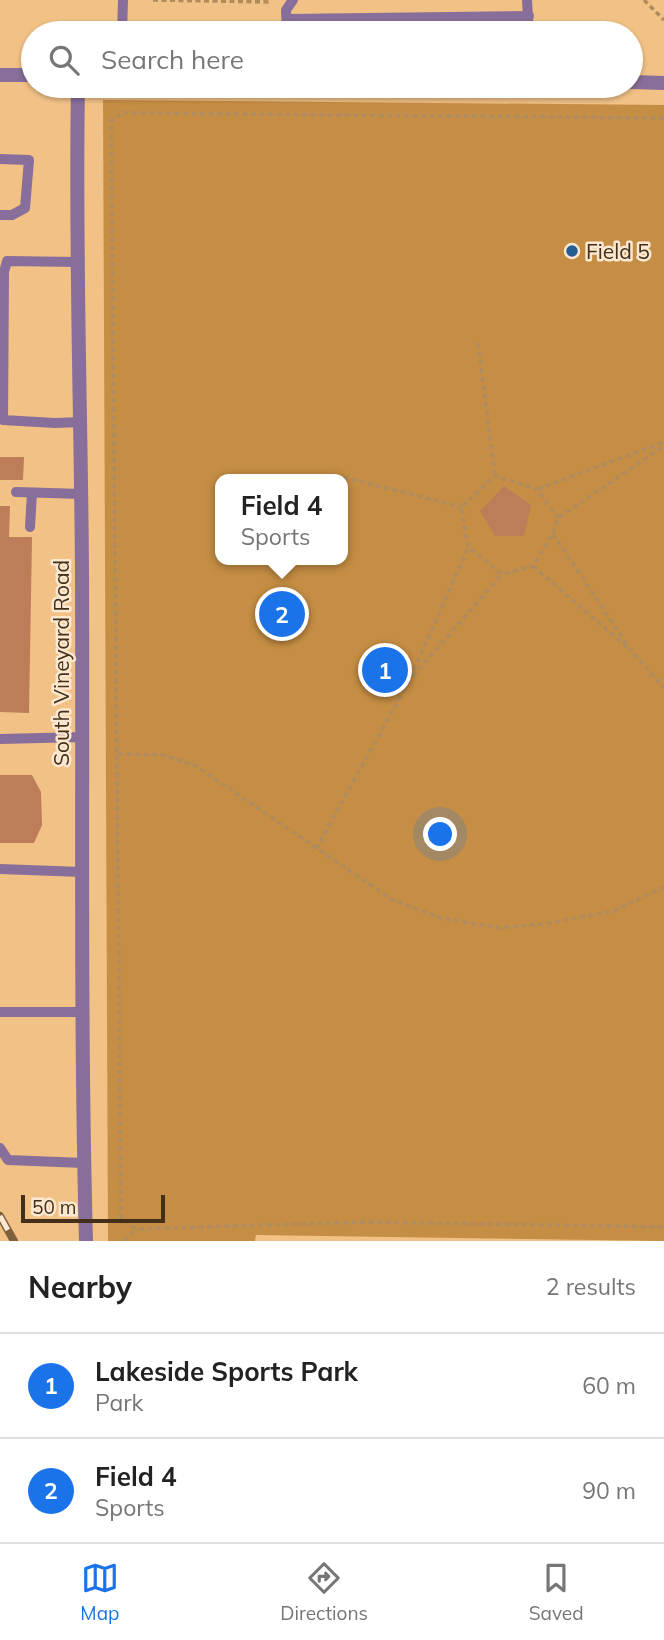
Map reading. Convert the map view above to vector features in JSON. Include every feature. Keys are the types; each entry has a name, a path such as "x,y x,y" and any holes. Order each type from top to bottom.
{"street":[{"path":"0,75 21,75"},
{"path":"643,82 664,83"},
{"name":"South Vineyard Road","path":"78,98 77,262 82,494 82,1012 86,1241"}],"lane":[{"path":"122,21 123,0"},
{"path":"293,0 286,10 287,19 529,16"},
{"path":"527,0 529,21"},
{"path":"0,159 29,160 25,208 12,215 0,215"},
{"path":"77,262 3,261 3,420 81,422"},
{"path":"16,492 82,494"},
{"path":"30,527 32,493"},
{"path":"0,739 83,737"},
{"path":"0,869 82,872"},
{"path":"0,1013 82,1012"},
{"path":"0,1147 8,1160 84,1163"}],"path":[{"path":"153,0 272,2"},
{"path":"643,0 664,20"},
{"path":"664,118 122,113 111,121 121,1218 136,1229 366,1222 664,1227"},
{"path":"478,343 495,476"},
{"path":"495,476 537,489 664,444"},
{"path":"409,681 502,574 533,566 553,534 558,518 664,444"},
{"path":"461,507 495,476"},
{"path":"348,478 461,507"},
{"path":"537,489 558,518"},
{"path":"316,849 409,681 468,547 461,507"},
{"path":"553,534 632,652"},
{"path":"468,547 502,574"},
{"path":"533,566 632,652 664,688"},
{"path":"118,754 163,755 196,766 391,899 441,918 500,928 550,923 613,911 664,887"},
{"path":"124,1241 136,1229"}],"shaded area":[{"path":"103,100 664,105 664,1241 256,1235 255,1241 108,1241"}],"building":[{"path":"0,457 24,457 23,480 0,480"},
{"path":"504,486 531,505 524,536 495,536 480,511"},
{"path":"0,506 10,506 9,537 32,537 29,713 0,712"},
{"path":"0,775 32,775 41,792 42,825 34,843 0,843"}],"railway":[{"path":"0,1216 14,1241"}],"place":[{"name":"Field 5","path":"572,251"},
{"name":"Field 4","path":"282,614"},
{"name":"Lakeside Sports Park","path":"385,670"}]}
